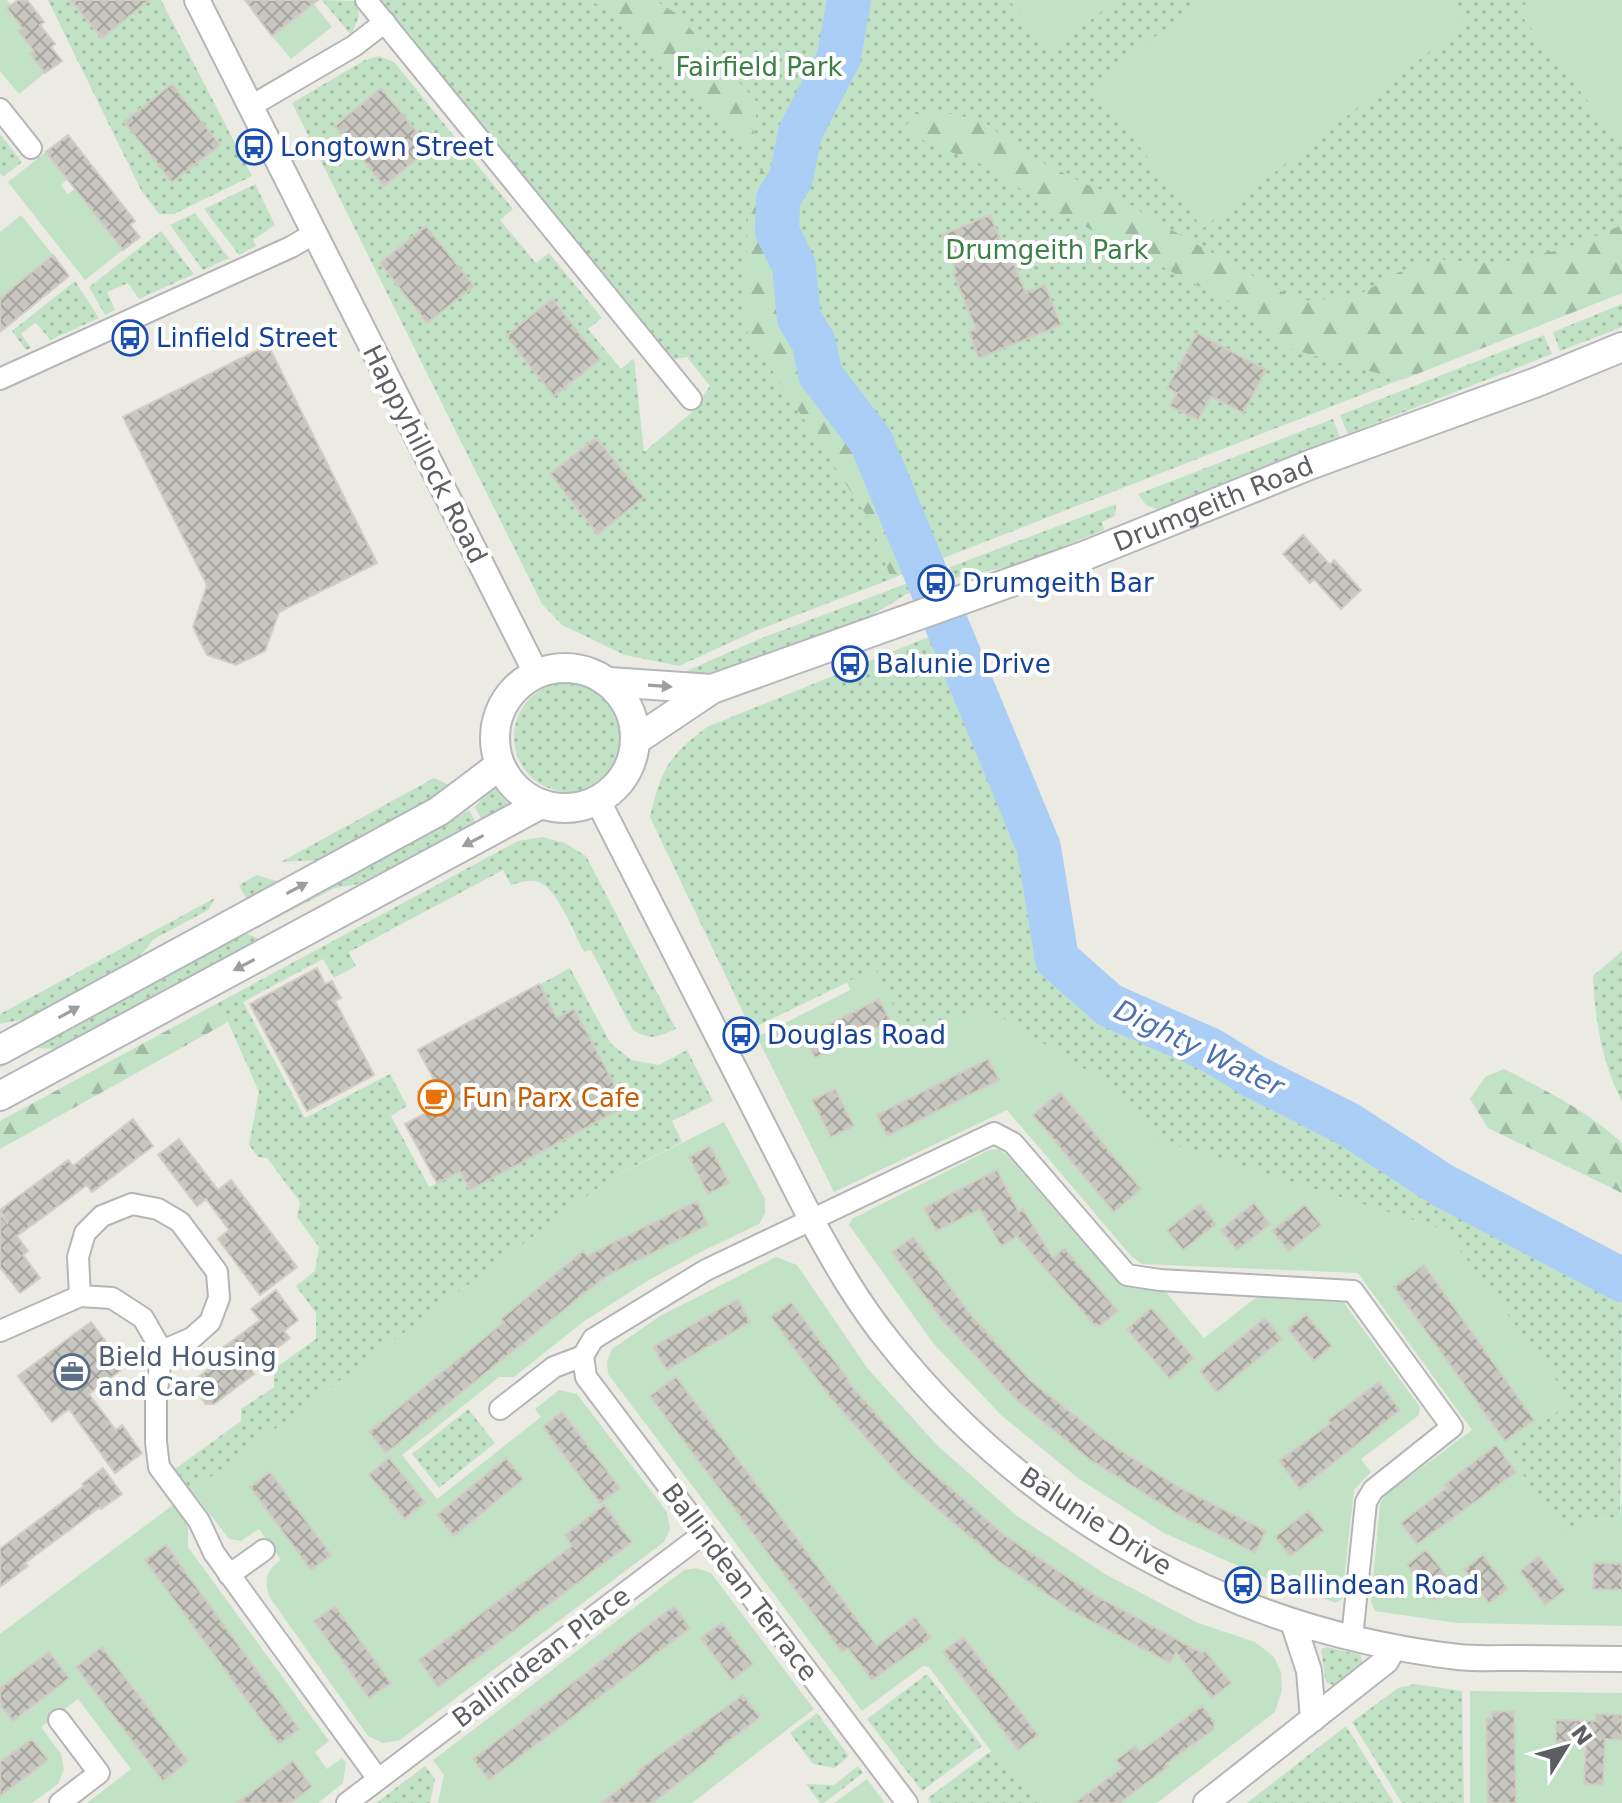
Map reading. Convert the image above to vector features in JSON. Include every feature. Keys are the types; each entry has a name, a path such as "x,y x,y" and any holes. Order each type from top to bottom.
{"main road":[{"name":"Drumgeith Road","path":"636,740 712,689 1113,545 1312,464 1537,382 1622,347"},
{"path":"566,667 581,669 609,682 624,698 633,718 636,740 633,758 625,776 598,801 560,809 541,804 517,788 500,765 495,738 500,712 514,689 536,673 566,667"},
{"name":"Drumgeith Road","path":"609,682 712,689"},
{"path":"0,1050 439,811 500,765"},
{"path":"0,1096 541,804"}],"street":[{"name":"Happyhillock Road","path":"197,0 536,673"},
{"path":"366,0 691,399"},
{"path":"251,106 354,46 385,22"},
{"path":"0,109 31,148"},
{"path":"0,379 291,247 315,233"},
{"name":"Balunie Drive","path":"598,801 845,1281 889,1342 940,1401 999,1457 1065,1508 1131,1550 1208,1590 1293,1622 1394,1647 1462,1657 1622,1659"},
{"path":"500,1409 554,1367 583,1356 593,1339 706,1270 994,1133 1013,1143 1127,1275 1160,1280 1353,1291 1452,1427 1373,1490 1366,1502 1352,1638"},
{"path":"80,1296 78,1257 85,1233 102,1216 132,1204 158,1209 180,1222 217,1272 219,1298 210,1322 192,1338 162,1351"},
{"path":"0,1331 80,1296 112,1298 143,1318 162,1351 156,1398 159,1467 199,1521 214,1553 229,1575 378,1779"},
{"name":"Ballindean Terrace","path":"583,1356 586,1377 907,1803"},
{"name":"Ballindean Place","path":"347,1803 703,1534"},
{"path":"229,1575 264,1550"},
{"path":"1293,1622 1309,1671 1313,1719"},
{"path":"1206,1803 1386,1661 1394,1647"},
{"path":"59,1720 99,1773 60,1803"}],"green space":[{"path":"0,0 7,0 11,5 7,8 22,28 18,31 34,51 30,54 45,73 19,94 0,71"},
{"path":"48,0 161,0 252,176 174,214 159,214 141,190"},
{"path":"322,0 357,1 359,16 351,35"},
{"path":"378,0 1622,0 1622,293 923,566 871,441 820,374 814,343 799,318 794,266 777,231 778,199 748,214 891,579 753,632 679,666 625,655 562,625 542,604 292,103 365,60 379,56 394,62 513,209 500,220 536,263 549,253 602,318 588,329 621,369 634,358 644,452 691,413 710,386 687,357 672,360"},
{"path":"589,0 655,0 677,14 758,103 750,156 620,17"},
{"path":"1009,0 1116,0 1050,52"},
{"path":"1202,0 1446,0 1465,24 1203,228 1092,86"},
{"path":"1531,0 1622,0 1622,145 1517,10"},
{"path":"313,3 332,27 291,59 272,36"},
{"path":"934,109 984,122 1026,154 1085,184 1116,195 1152,219 1298,301 1355,297 1397,273 1437,259 1480,263 1512,261 1567,248 1622,225 1622,293 1402,380 1273,344 1247,311 1063,215 979,163 930,144 904,129 916,112"},
{"path":"0,134 22,162 3,177 0,173"},
{"path":"46,152 68,179 61,185 68,194 75,189 123,250 85,280 8,182"},
{"path":"761,168 794,169 778,199 777,231 794,266 799,318 814,343 820,374 871,441 923,566 891,579 872,524 744,327 748,214"},
{"path":"255,184 275,225 253,240 256,246 239,255 204,209"},
{"path":"195,213 229,258 203,270 170,225"},
{"path":"21,215 53,255 0,298 0,232"},
{"path":"161,231 194,274 139,299 128,283 107,292 115,310 105,315 89,287"},
{"path":"75,281 99,318 50,340 36,322 21,334 31,348 26,350 12,331"},
{"path":"1622,304 1622,327 1560,351 1553,332"},
{"path":"1544,335 1552,354 1348,434 1340,415"},
{"path":"1333,419 1340,437 1159,510 1146,505 1138,494"},
{"path":"1116,504 1115,516 1102,522 1104,530 1020,564 954,578 950,567"},
{"path":"927,576 931,586 907,594 847,630 722,677 682,673 757,640"},
{"path":"943,631 1046,891 1058,959 1109,1005 1211,1050 1253,1076 1348,1124 1442,1185 1622,1280 1620,1519 1584,1518 1565,1532 1505,1451 1445,1230 1157,1140 1104,1081 911,1042 875,969 751,1029 650,817 662,776 674,756 707,727"},
{"path":"569,682 590,687 608,698 619,716 624,737 619,758 608,776 590,787 569,792 548,787 530,776 519,758 514,737 519,716 530,698 548,687"},
{"path":"434,778 453,787 321,860 281,862"},
{"path":"493,786 512,808 482,820 475,807"},
{"path":"469,810 476,823 365,883 335,888 267,923 265,919"},
{"path":"543,837 565,843 586,856 676,1029 654,1037 633,1030 591,950 584,952 554,895 537,882 511,885 503,870 349,952 356,966 334,978 323,959 243,1002 305,1118 390,1074 407,1106 391,1116 429,1187 460,1171 470,1190 626,1106 574,1009 557,1018 539,985 570,968 611,1044 632,1060 659,1065 687,1050 713,1101 672,1121 682,1142 613,1177 192,1491 175,1469 241,1421 241,1409 274,1387 274,1369 316,1339 316,1313 296,1286 315,1271 319,1247 297,1217 300,1202 267,1158 258,1157 249,1145 259,1092 228,1022 216,1004 518,841"},
{"path":"257,875 280,882 247,900 239,885"},
{"path":"215,898 208,910 154,939 136,960 30,1018 0,1024 0,1014"},
{"path":"243,932 260,939 60,1049 37,1048 0,1068 0,1063"},
{"path":"1622,951 1622,1102 1609,1072 1601,1041 1593,976"},
{"path":"875,968 911,1041 982,1005 1104,1081 1158,1140 1445,1230 1572,1401 1505,1451 1565,1531 1584,1518 1620,1519 1622,1493 1622,1626 1457,1623 1375,1611 1371,1602 1380,1504 1385,1495 1472,1430 1358,1273 1142,1264 1132,1257 1007,1110 834,1192 757,1037 850,990 847,982"},
{"path":"216,1004 228,1022 0,1149 0,1121"},
{"path":"1504,1069 1581,1111 1622,1143 1622,1193 1488,1128 1470,1099 1485,1077"},
{"path":"724,1122 765,1199 765,1213 759,1224 649,1280 583,1322 514,1377 499,1377 402,1455 437,1499 541,1417 535,1409 559,1390 577,1394 667,1512 670,1529 664,1542 400,1740 383,1743 368,1736 270,1598 267,1576 281,1560 259,1529 241,1541 229,1539 192,1491 613,1177"},
{"path":"998,1149 1006,1154 1121,1285 1165,1291 1204,1338 1257,1297 1344,1303 1420,1407 1419,1415 1361,1459 1371,1472 1354,1490 1342,1599 1336,1603 1254,1573 1164,1533 1079,1479 1001,1415 933,1343 849,1225 852,1219 989,1150"},
{"path":"776,1257 797,1265 868,1369 938,1446 1017,1516 1105,1574 1198,1623 1255,1642 1274,1657 1281,1672 1282,1690 1275,1712 1157,1803 1041,1803 1013,1767 1002,1766 929,1667 923,1666 862,1711 608,1374 607,1361 612,1349 660,1316"},
{"path":"468,1409 495,1443 439,1488 412,1454"},
{"path":"173,1505 188,1526 188,1547 329,1741 315,1752 327,1769 342,1758 346,1763 343,1783 318,1803 87,1803 131,1769 78,1699 41,1727 61,1754 64,1769 58,1784 32,1803 0,1803 0,1634"},
{"path":"696,1568 711,1573 814,1709 692,1803 438,1803 444,1775 433,1760 684,1570"},
{"path":"1327,1647 1361,1655 1362,1663 1333,1685 1326,1683 1321,1649"},
{"path":"927,1674 982,1746 922,1791 867,1719"},
{"path":"1415,1684 1462,1691 1464,1803 1402,1803 1352,1722 1398,1688"},
{"path":"1470,1691 1622,1693 1622,1803 1470,1803"},
{"path":"817,1713 849,1756 835,1768 813,1764 790,1733"},
{"path":"1346,1726 1394,1803 1247,1803"},
{"path":"991,1751 1002,1766 1013,1767 1041,1803 931,1803 928,1798"},
{"path":"425,1766 435,1779 430,1803 376,1803"},
{"path":"858,1766 863,1773 824,1803 820,1803 806,1784 834,1785"},
{"path":"867,1779 885,1803 834,1803"}],"building":[{"path":"18,0 27,0 44,22 40,25 55,44 51,47 62,61 45,73 30,54 34,51 18,31 22,28 7,8"},
{"path":"71,0 149,0 102,38"},
{"path":"245,0 318,0 272,36"},
{"path":"172,84 220,145 172,182 124,122"},
{"path":"381,88 430,148 384,186 335,126"},
{"path":"68,135 135,221 130,225 140,237 123,250 46,152"},
{"path":"990,215 1026,293 1045,285 1061,325 979,358 969,332 976,329 953,273 956,271 942,235"},
{"path":"426,226 474,286 427,323 380,263"},
{"path":"53,255 69,276 0,332 0,298"},
{"path":"552,299 600,359 554,396 506,336"},
{"path":"1197,333 1266,370 1243,413 1211,396 1198,420 1170,406 1177,393 1167,388"},
{"path":"268,345 377,563 279,612 265,651 236,665 207,655 193,627 207,585 123,417"},
{"path":"596,438 644,497 598,534 550,474"},
{"path":"1303,535 1330,565 1334,560 1361,590 1341,609 1314,579 1310,583 1283,554"},
{"path":"317,968 325,984 332,981 341,998 335,1001 374,1075 307,1111 250,1004"},
{"path":"539,984 557,1018 574,1009 626,1106 470,1190 460,1171 437,1183 405,1124 428,1112 418,1092 436,1083 418,1050"},
{"path":"879,999 890,1021 815,1058 804,1037"},
{"path":"988,1059 999,1080 887,1136 877,1115"},
{"path":"835,1089 854,1126 831,1137 812,1100"},
{"path":"1060,1092 1141,1189 1114,1212 1033,1115"},
{"path":"133,1119 153,1146 92,1192 87,1185 17,1236 28,1251 23,1255 40,1278 20,1293 0,1267 0,1214 8,1224 0,1210 68,1160 73,1166"},
{"path":"179,1139 218,1190 231,1180 297,1267 260,1295 218,1239 229,1230 206,1199 197,1206 158,1155"},
{"path":"710,1146 729,1183 708,1194 689,1157"},
{"path":"997,1170 1019,1212 1023,1209 1053,1258 1064,1248 1118,1311 1101,1325 1094,1325 1017,1236 1001,1246 980,1209 936,1231 924,1208"},
{"path":"697,1201 708,1225 606,1276 386,1453 369,1432 504,1322 501,1319 583,1251 587,1256"},
{"path":"1254,1203 1270,1224 1237,1250 1221,1230"},
{"path":"1200,1204 1216,1224 1183,1250 1167,1230"},
{"path":"1305,1205 1321,1225 1289,1251 1272,1231"},
{"path":"913,1237 970,1314 1030,1380 1129,1456 1180,1488 1266,1531 1255,1553 1176,1513 1089,1459 1017,1400 943,1321 892,1252"},
{"path":"1424,1265 1534,1420 1505,1441 1394,1287"},
{"path":"276,1290 298,1320 284,1331 290,1338 250,1368 254,1374 214,1404 206,1404 190,1383 225,1357 220,1350 260,1320 251,1309"},
{"path":"738,1299 750,1322 667,1370 653,1347"},
{"path":"791,1302 846,1380 915,1457 1004,1535 1096,1596 1202,1653 1205,1651 1231,1683 1212,1698 1176,1652 1170,1663 1072,1611 998,1561 902,1478 830,1397 771,1317"},
{"path":"1151,1308 1194,1358 1170,1379 1127,1329"},
{"path":"1306,1314 1332,1346 1314,1361 1288,1329"},
{"path":"1265,1318 1282,1339 1217,1392 1200,1371"},
{"name":"Bield Housing and Care","path":"91,1322 125,1367 89,1394 116,1430 122,1425 142,1453 115,1473 69,1409 52,1422 18,1376"},
{"path":"676,1377 877,1646 915,1617 931,1638 872,1680 848,1648 842,1652 650,1396"},
{"path":"1379,1382 1400,1410 1300,1489 1279,1461 1331,1423 1328,1420"},
{"path":"562,1412 620,1488 600,1503 543,1427"},
{"path":"1496,1445 1516,1472 1417,1544 1401,1523"},
{"path":"389,1458 425,1502 405,1519 369,1475"},
{"path":"506,1458 523,1479 454,1536 437,1515"},
{"path":"103,1468 122,1494 25,1563 28,1566 0,1587 0,1549 84,1486 82,1484"},
{"path":"270,1472 331,1555 311,1570 250,1487"},
{"path":"604,1505 632,1542 438,1687 419,1660 572,1546 565,1535"},
{"path":"1308,1511 1324,1531 1290,1556 1275,1537"},
{"path":"166,1545 299,1729 279,1744 145,1560"},
{"path":"1426,1550 1454,1585 1434,1600 1407,1565"},
{"path":"1483,1555 1508,1589 1489,1603 1464,1569"},
{"path":"1539,1556 1565,1590 1545,1605 1520,1571"},
{"path":"1594,1563 1622,1564 1622,1590 1593,1589"},
{"path":"335,1606 391,1683 369,1698 314,1621"},
{"path":"674,1606 690,1628 489,1780 473,1759"},
{"path":"722,1623 753,1664 732,1680 701,1638"},
{"path":"963,1637 1038,1735 1018,1750 943,1652"},
{"path":"102,1647 188,1761 163,1781 76,1667"},
{"path":"49,1652 69,1678 13,1721 0,1705 0,1688"},
{"path":"743,1695 760,1717 652,1803 601,1803 639,1774 637,1771"},
{"path":"1202,1706 1214,1721 1214,1729 1166,1764 1168,1767 1119,1803 1075,1803 1122,1768 1116,1760 1135,1746 1140,1752"},
{"path":"1514,1711 1516,1803 1488,1803 1486,1718 1492,1718 1492,1712"},
{"path":"1596,1714 1622,1715 1622,1740 1605,1739 1603,1785 1584,1784 1586,1742 1556,1742 1556,1720 1596,1721"},
{"path":"32,1739 48,1760 0,1796 0,1762"},
{"path":"293,1761 312,1787 290,1803 237,1803"}],"waterway":[{"name":"Dighty Water","path":"849,0 839,57 800,133 791,178 778,199 777,231 794,266 799,318 814,343 820,374 871,441 1039,848 1057,959 1109,1005 1211,1050 1253,1076 1348,1124 1442,1185 1622,1280"}],"place":[{"name":"Longtown Street","path":"254,147"},
{"name":"Linfield Street","path":"130,338"},
{"name":"Drumgeith Bar","path":"936,583"},
{"name":"Balunie Drive","path":"850,664"},
{"name":"Douglas Road","path":"741,1035"},
{"name":"Fun Parx Cafe","path":"436,1098"},
{"name":"Bield Housing and Care","path":"72,1372"},
{"name":"Ballindean Road","path":"1243,1585"}],"park label":[{"name":"Fairfield Park","path":"759,67"},
{"name":"Drumgeith Park","path":"1047,250"}]}
